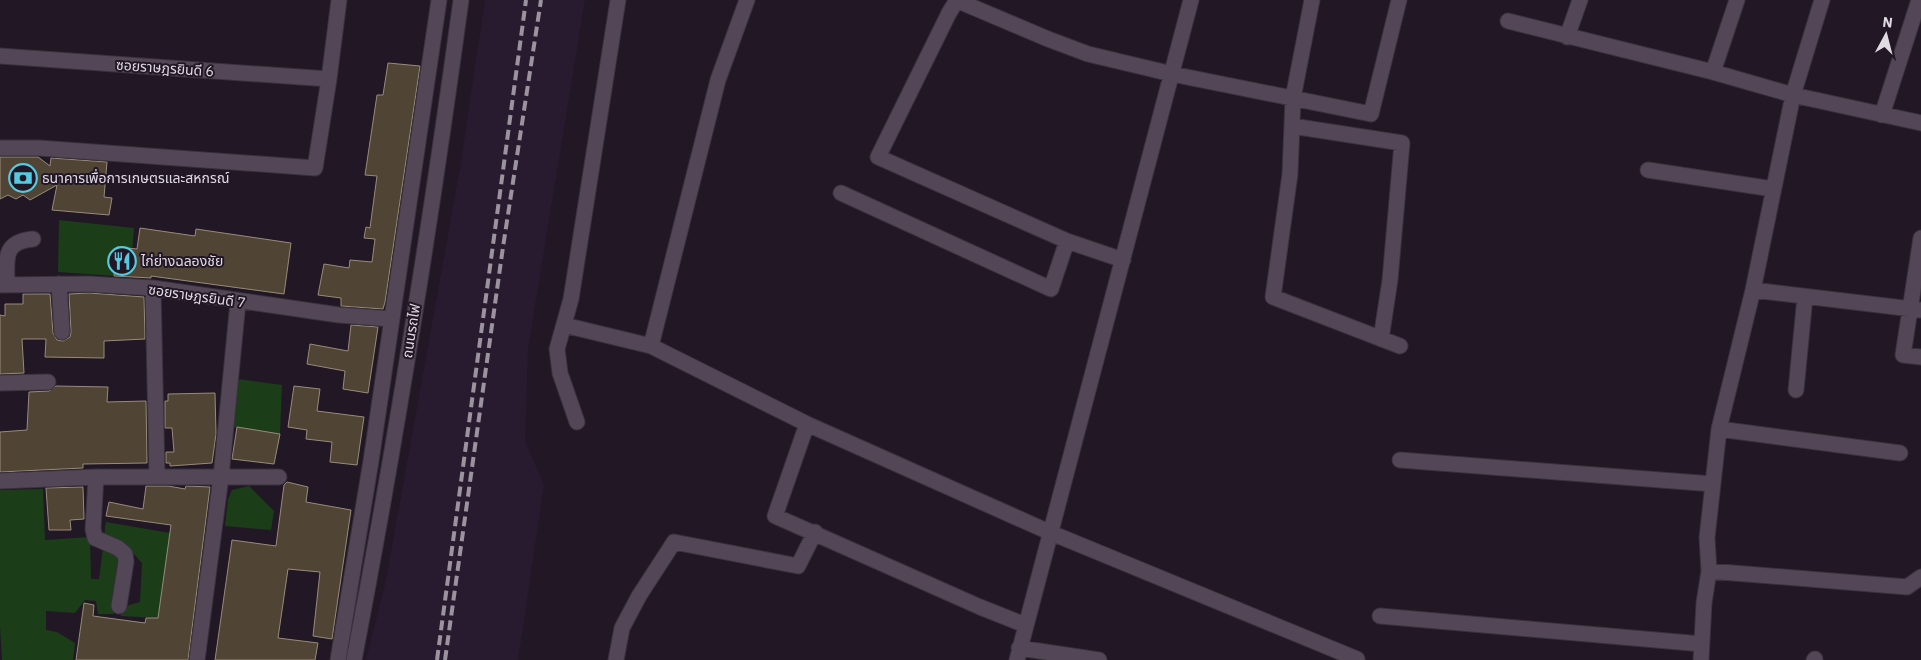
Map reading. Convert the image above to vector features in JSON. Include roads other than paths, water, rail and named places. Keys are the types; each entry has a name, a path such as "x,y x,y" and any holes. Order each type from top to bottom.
{"street":[{"path":"0,148 39,148 316,168 338,0"},
{"name":"ถนนรถไฟ","path":"338,660 392,319 439,0"},
{"name":"ถนนรถไฟ","path":"354,660 408,353 444,125 460,0"},
{"path":"577,422 558,363 557,349 571,299 618,0"},
{"path":"651,346 718,80 746,0"},
{"path":"1123,260 1066,241 878,157 956,0 1088,54 1172,74 1371,114 1399,0"},
{"path":"1099,660 1018,654 1191,0"},
{"path":"1312,0 1294,98 1290,174 1273,297 1400,346"},
{"path":"1567,37 1580,0"},
{"path":"1713,72 1737,0"},
{"path":"1701,660 1704,603 1709,572 1707,538 1719,429 1753,290 1793,95 1822,0"},
{"path":"1882,115 1919,0"},
{"path":"1508,21 1713,72 1793,95 1921,123"},
{"name":"ซอยราษฎรยินดี 6","path":"0,56 329,79"},
{"path":"422,122 444,125"},
{"path":"1292,126 1402,143 1390,280 1381,339"},
{"path":"1648,170 1773,190"},
{"path":"840,194 1051,289 1066,241"},
{"path":"1921,238 1915,309 1903,355 1921,357"},
{"path":"3,285 7,257 11,247 19,240 33,239"},
{"path":"59,284 62,332"},
{"name":"ซอยราษฎรยินดี 7","path":"3,285 59,284 153,288 238,302 339,315 392,319"},
{"path":"153,288 157,477"},
{"path":"1753,290 1915,309"},
{"path":"1796,390 1805,297"},
{"path":"197,660 221,478 238,302"},
{"path":"564,326 651,346 807,424 1049,532 1357,659"},
{"path":"0,383 48,382"},
{"path":"807,424 775,516 1025,625"},
{"path":"1719,429 1900,453"},
{"path":"1400,460 1713,484"},
{"path":"96,477 93,529 95,538 118,548 125,554 126,562 119,606"},
{"path":"0,481 96,477 279,477"},
{"path":"616,660 622,628 639,596 674,542 798,566 815,532"},
{"path":"1709,572 1907,586 1921,577"},
{"path":"1380,616 1702,644"}],"railway":[{"path":"437,660 526,0"},
{"path":"445,660 503,247 541,0"}],"place":[{"name":"ธนาคารเพื่อการเกษตรและสหกรณ์","path":"23,178"},
{"name":"ไก่ย่างฉลองชัย","path":"122,261"}]}
